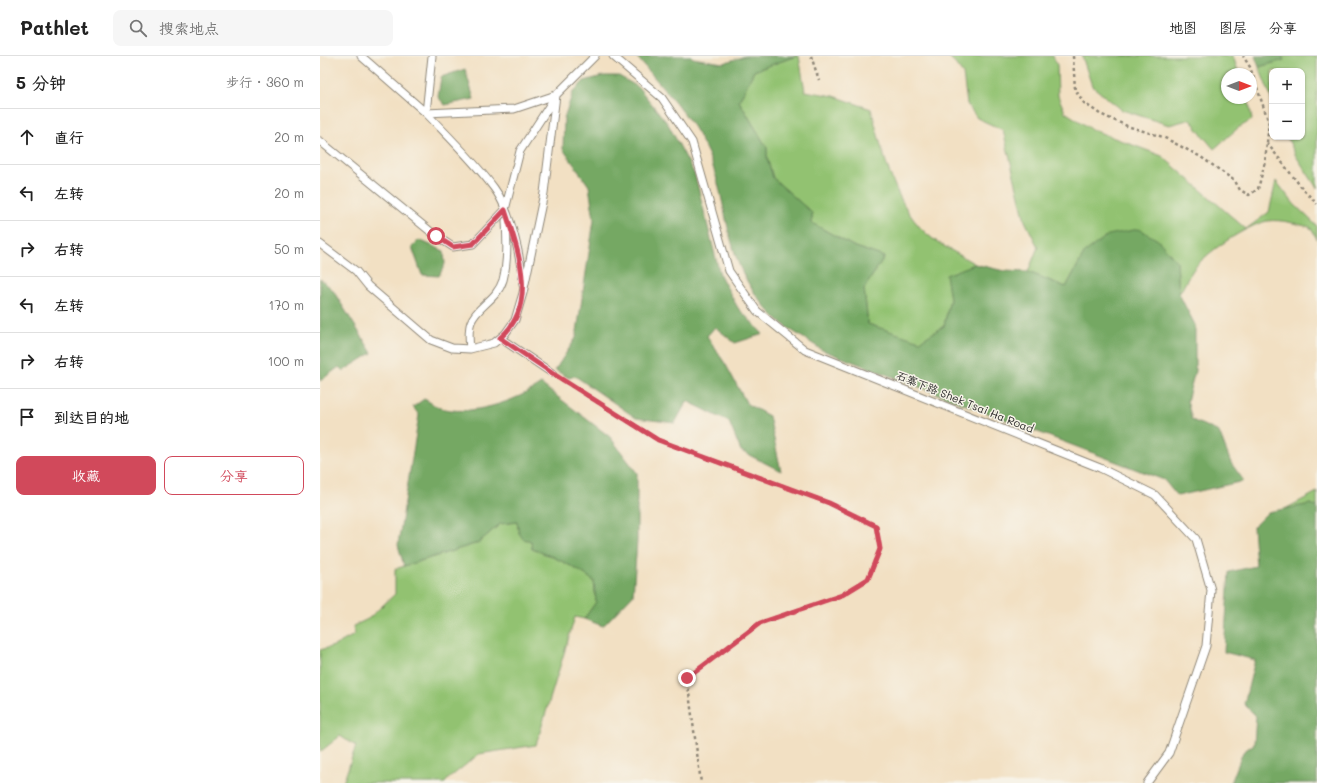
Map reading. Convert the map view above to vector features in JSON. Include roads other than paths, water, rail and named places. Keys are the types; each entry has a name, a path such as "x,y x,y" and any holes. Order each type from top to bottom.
{"lane":[{"path":"361,56 426,113 495,189 505,210 521,261 523,293"},
{"path":"426,113 432,56"},
{"path":"470,349 469,337 472,321 482,308 493,298 502,281 507,254 505,210 520,151 556,95 595,56"},
{"name":"石寨下路 Shek Tsai Ha Road","path":"613,56 662,98 692,142 729,271 756,312 805,350 1100,468 1155,495 1196,539 1211,590 1206,646 1169,753 1147,783"},
{"path":"426,113 514,109 556,95"},
{"path":"320,244 356,271 368,286 431,340 452,348 470,349 494,343 515,320 523,293 544,193 556,95"},
{"path":"320,141 436,236 453,247 473,244 505,210"},
{"path":"500,338 552,373"}]}
